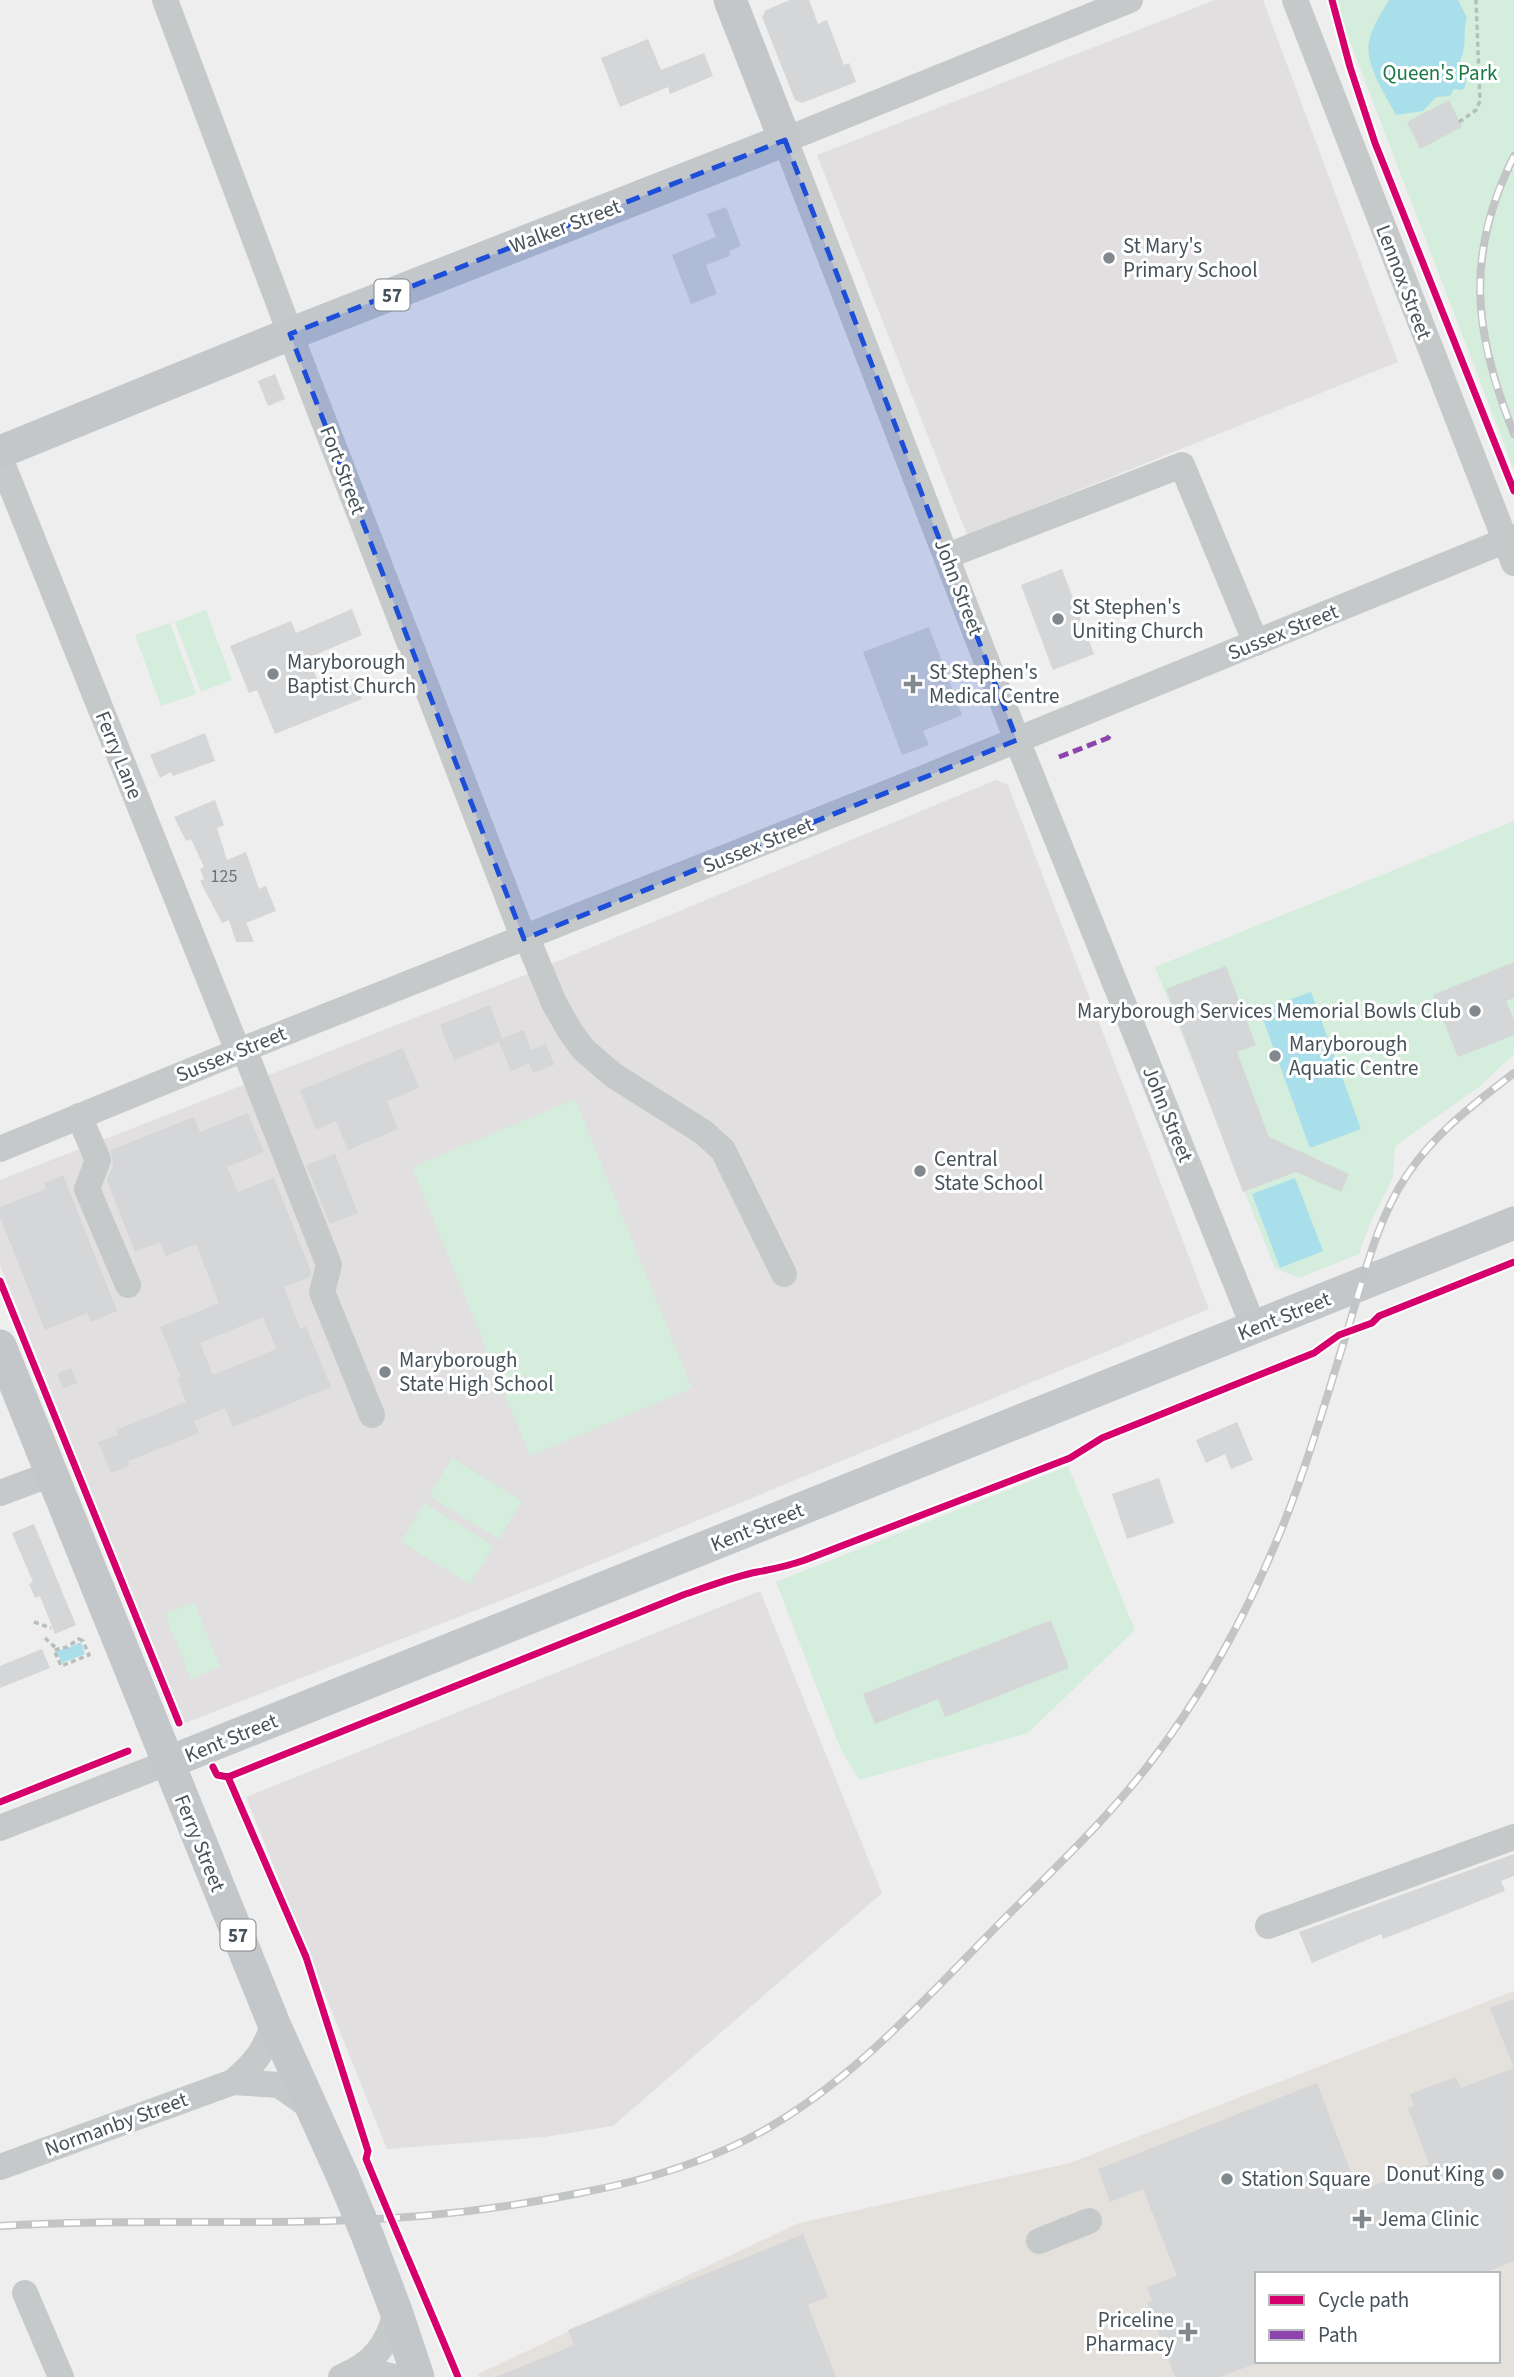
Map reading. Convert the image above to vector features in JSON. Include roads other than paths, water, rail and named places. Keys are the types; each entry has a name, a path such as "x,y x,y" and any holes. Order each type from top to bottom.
{"main road":[{"name":"John Street","path":"730,0 785,140"},
{"name":"Walker Street","path":"0,452 290,334 785,140"},
{"name":"Kent Street","path":"167,1763 1514,1223"},
{"name":"Ferry Street","path":"0,1346 274,2024 368,2237 418,2377"}],"street":[{"name":"Fort Street","path":"165,0 290,334 525,938 554,1003 583,1049 613,1076 703,1132 723,1150 785,1274"},
{"name":"Walker Street","path":"785,140 1130,0"},
{"name":"Lennox Street","path":"1295,0 1511,547"},
{"name":"John Street","path":"785,140 1017,740 1255,1328"},
{"name":"Ferry Lane","path":"0,458 329,1265 322,1292 372,1415"},
{"path":"947,556 1182,465 1256,643"},
{"name":"Sussex Street","path":"0,1149 1256,643 1511,547"},
{"path":"79,1116 98,1160 88,1189 128,1285"},
{"path":"0,1493 51,1474"},
{"name":"Kent Street","path":"0,1828 167,1763"},
{"path":"1268,1926 1514,1837"},
{"name":"Normanby Street","path":"0,2167 233,2082 255,2063 264,2050 274,2024"},
{"name":"Normanby Street","path":"233,2082 279,2085 309,2106"},
{"path":"1040,2241 1089,2221"},
{"path":"25,2293 61,2377"},
{"path":"345,2376 383,2347 392,2330 396,2311"},
{"path":"345,2376 383,2374 394,2377"}],"water":[{"path":"1389,0 1458,0 1467,18 1460,61 1468,68 1465,87 1462,90 1454,89 1450,96 1436,97 1423,111 1396,115 1373,69 1368,50 1369,41"},
{"path":"1311,992 1361,1129 1310,1148 1260,1011"},
{"path":"1295,1178 1323,1251 1280,1268 1252,1194"},
{"path":"81,1642 85,1654 62,1663 56,1651"}],"railway":[{"path":"1514,156 1487,228 1481,262 1480,295 1490,362 1514,434"},
{"path":"0,2226 360,2220 455,2213 518,2204 606,2188 682,2167 755,2135 810,2101 898,2027 1099,1823 1150,1763 1190,1707 1257,1586 1284,1523 1311,1448 1373,1246 1388,1209 1407,1175 1430,1145 1514,1073"}],"place":[{"name":"St Mary's Primary School","path":"1109,258"},
{"name":"St Stephen's Uniting Church","path":"1058,619"},
{"name":"Maryborough Baptist Church","path":"273,674"},
{"name":"St Stephen's Medical Centre","path":"913,684"},
{"name":"Maryborough Services Memorial Bowls Club","path":"1475,1011"},
{"name":"Maryborough Aquatic Centre","path":"1275,1056"},
{"name":"Central State School","path":"920,1171"},
{"name":"Maryborough State High School","path":"385,1372"},
{"name":"Donut King","path":"1498,2174"},
{"name":"Station Square","path":"1227,2179"},
{"name":"Jema Clinic","path":"1362,2219"},
{"name":"Priceline Pharmacy","path":"1188,2332"}],"park label":[{"name":"Queen's Park","path":"1440,73"}]}
